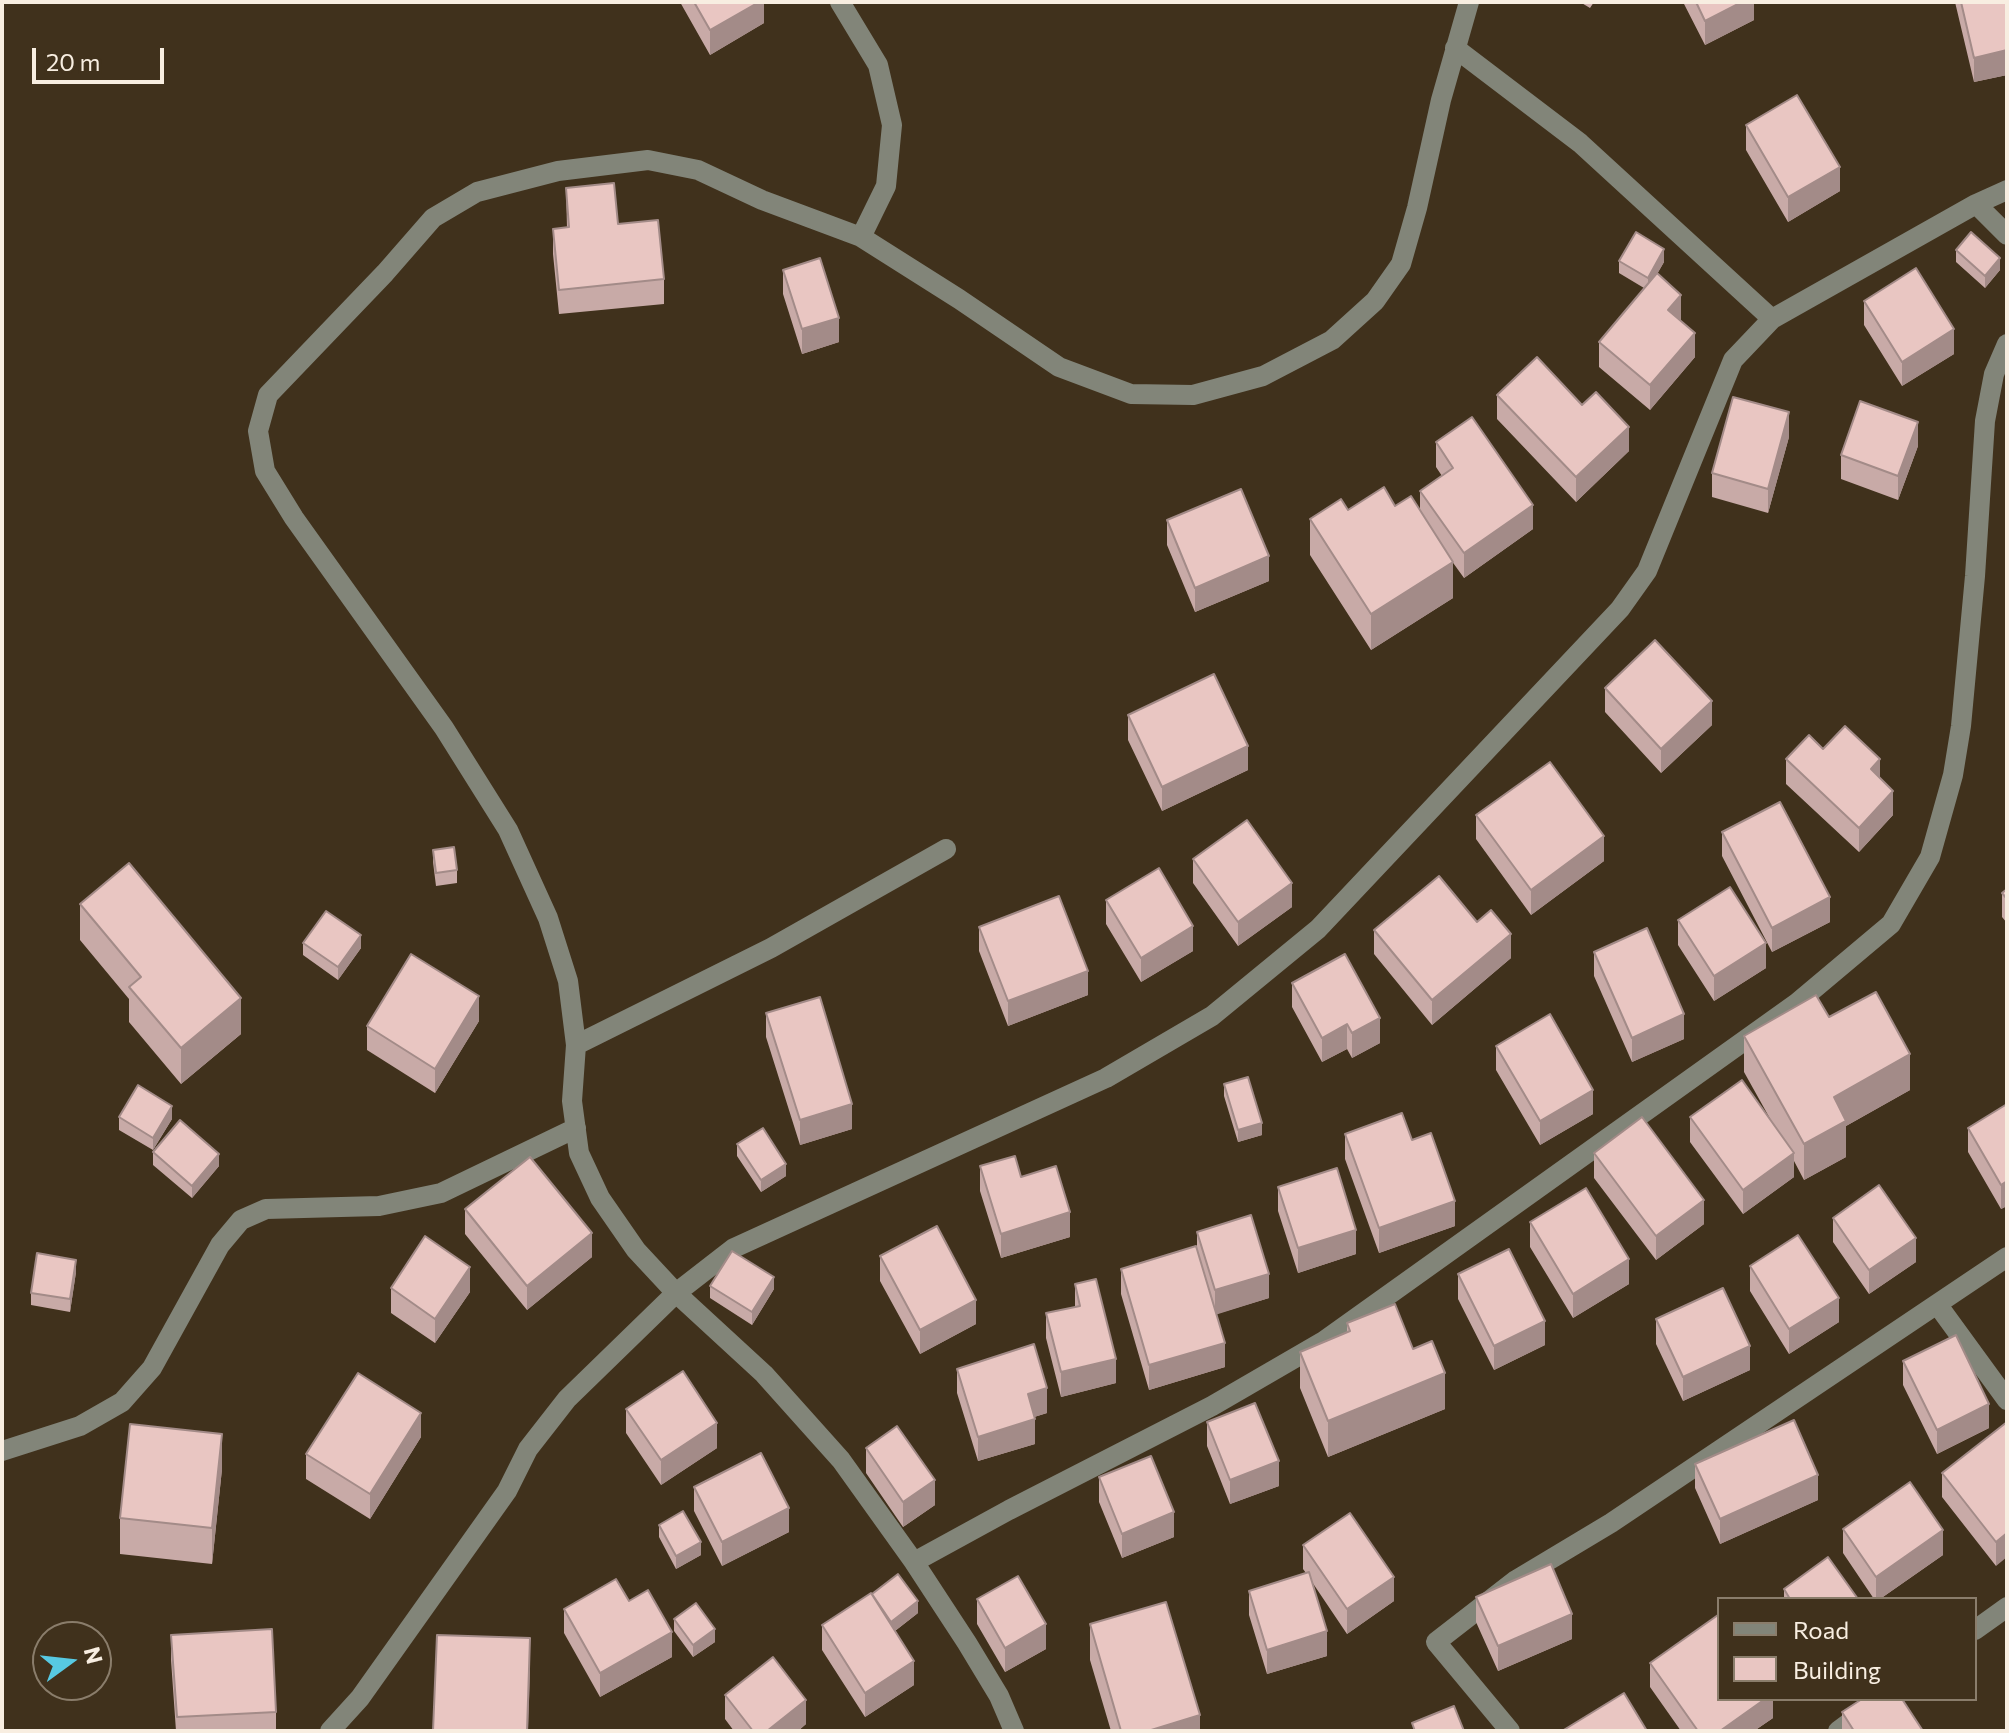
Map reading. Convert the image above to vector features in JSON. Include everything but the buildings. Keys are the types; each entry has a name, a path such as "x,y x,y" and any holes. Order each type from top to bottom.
{"street":[{"path":"840,2 878,65 892,125 886,186 861,237"},
{"path":"1014,1731 999,1696 914,1562 841,1460 764,1374 676,1293 636,1250 600,1198 579,1153 572,1101 576,1045 568,981 552,930 508,830 444,728 294,518 265,471 258,431 268,395 433,218 477,192 558,171 648,160 698,170 762,200 861,237 1059,367 1131,394 1193,395 1263,376 1332,340 1375,301 1401,264 1469,2"},
{"path":"1455,48 1580,143 1772,319"},
{"path":"330,1731 360,1698 507,1491 528,1449 567,1399 676,1293 734,1248 993,1131 1119,1070 1212,1016 1318,929 1620,609 1647,571 1733,360 1772,319 1976,204 2007,190"},
{"path":"1976,204 2007,235"},
{"path":"914,1562 1212,1406 1324,1341 1797,1003 1891,924 1930,857 1953,775 1961,726 1975,576 1985,421 1994,374 2007,344"},
{"path":"576,1045 771,948 946,849"},
{"path":"2,1451 80,1426 122,1402 152,1368 220,1245 241,1220 266,1209 379,1206 441,1193 576,1128"},
{"path":"1510,1731 1436,1642 1516,1580 1625,1514 2007,1257"},
{"path":"1937,1304 2007,1400"},
{"path":"1977,1629 2007,1607"},
{"path":"1838,1731 1878,1701"}]}
